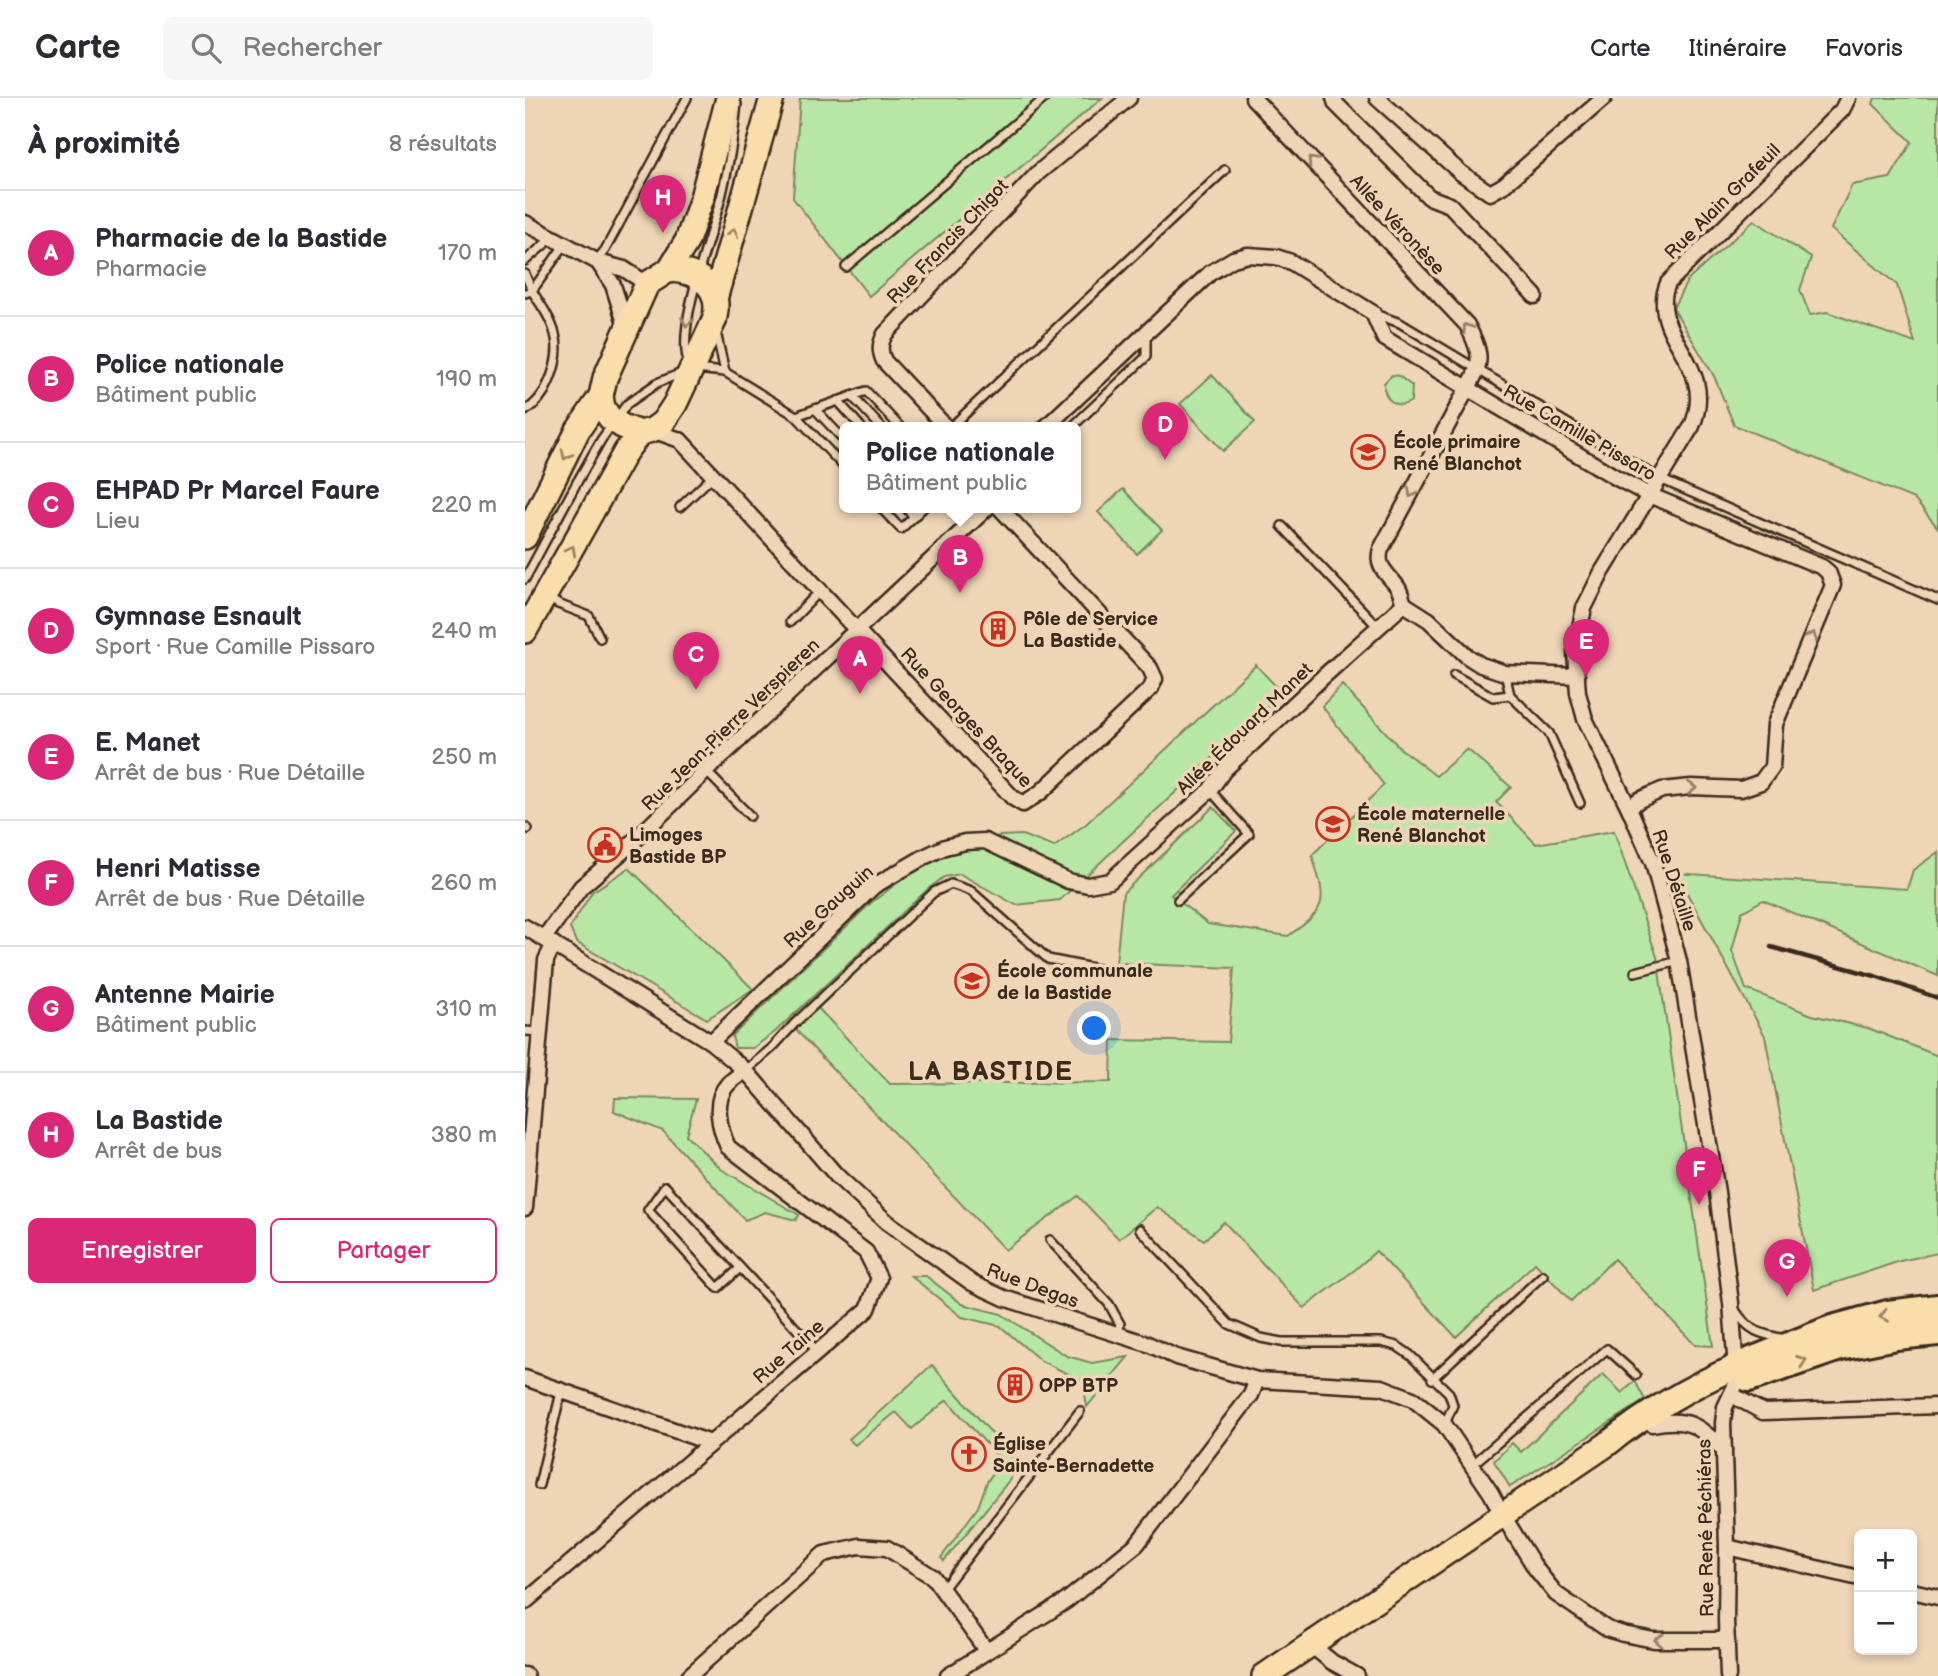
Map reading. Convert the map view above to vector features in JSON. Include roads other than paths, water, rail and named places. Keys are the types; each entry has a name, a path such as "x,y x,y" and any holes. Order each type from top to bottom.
{"highway":[{"path":"1735,1381 1796,1341 1888,1314 1938,1308"},
{"path":"1735,1381 1840,1347 1896,1336 1938,1332"}],"main road":[{"path":"646,431 614,422 603,408 601,397 605,378 647,284 669,270 687,242 702,198 727,98"},
{"path":"525,631 626,451 646,431 663,422 675,404 714,310 772,98"},
{"path":"669,270 686,271 699,277 710,288 714,310"},
{"path":"525,537 578,430 601,397"},
{"path":"1606,1445 1735,1381"},
{"path":"1264,1676 1606,1445 1639,1419 1692,1387 1735,1381"}],"street":[{"name":"Rue Francis Chigot","path":"944,422 884,361 880,344 885,334 1039,172 1129,98"},
{"name":"Allée Véronèse","path":"1253,98 1467,325 1479,353 1479,371"},
{"path":"1334,98 1336,104 1429,197 1450,205 1535,296"},
{"path":"1377,98 1461,173 1490,193 1504,185 1604,98"},
{"name":"Rue Alain Grafeuil","path":"1649,495 1698,412 1699,396 1693,371 1666,318 1664,300 1668,283 1842,110 1848,98"},
{"path":"525,223 597,261 624,269 647,284"},
{"name":"Rue Camille Pissaro","path":"1057,422 1210,273 1233,259 1248,256 1276,257 1291,262 1373,313 1384,338 1649,495 1822,567 1828,572 1833,584 1775,724 1772,767 1761,782 1741,789 1691,787 1662,790 1639,800 1629,808"},
{"path":"597,261 613,285 627,329"},
{"path":"1479,371 1378,556 1381,568 1399,589 1404,604 1429,620 1467,656 1481,665 1505,673 1577,676"},
{"path":"675,404 680,440"},
{"path":"646,431 680,440 857,629 982,513"},
{"name":"Rue Détaille","path":"1649,495 1602,572 1584,608 1575,652 1578,693 1585,719 1653,863 1679,961 1717,1192 1731,1303 1735,1381"},
{"name":"Rue Georges Braque","path":"857,629 1013,798 1023,804 1041,792 1151,688 1155,679 1150,668 1005,513"},
{"name":"Allée Édouard Manet","path":"1110,881 1210,790 1224,771 1404,604"},
{"name":"Rue Jean-Pierre Verspieren","path":"549,941 581,887 630,845 857,629"},
{"name":"Rue Gauguin","path":"711,1042 874,886 945,847 985,841 1068,881 1087,885 1110,881"},
{"name":"Rue Degas","path":"525,927 711,1042 745,1070 837,1176 887,1222 972,1283 1005,1298 1148,1344 1177,1357 1257,1380 1382,1387 1413,1399 1444,1424 1495,1498 1536,1569 1556,1594 1607,1629 1654,1640 1727,1640"},
{"path":"525,1208 533,1032 549,941"},
{"name":"Rue Taine","path":"525,1602 868,1309 879,1278 866,1252 728,1147 719,1128 719,1109 725,1086 745,1070"},
{"path":"525,1378 711,1443"},
{"path":"948,1676 1066,1601 1137,1544 1251,1395 1257,1380"},
{"path":"1735,1381 1763,1412 1938,1406"},
{"name":"Rue René Péchiéras","path":"1728,1676 1725,1407 1735,1381"},
{"path":"1652,1424 1674,1420 1689,1423 1724,1450"},
{"path":"689,1676 824,1553 859,1546 887,1548 933,1577 986,1650"},
{"path":"1727,1547 1854,1577"},
{"path":"1916,1592 1938,1597"},
{"path":"1311,1645 1332,1662 1357,1676"}],"lane":[{"path":"597,261 687,98"},
{"path":"691,369 685,354 685,326 729,162 737,98"},
{"path":"846,267 1045,98"},
{"path":"954,422 1224,170"},
{"path":"525,261 559,240"},
{"path":"529,292 559,240"},
{"path":"525,274 529,292 552,321 559,343 555,367 543,395 525,411"},
{"path":"714,310 725,372"},
{"path":"1373,313 1399,323 1660,479 1938,600"},
{"path":"1077,422 1146,357 1146,333"},
{"path":"525,579 576,484 627,404 657,383 691,369 725,372 796,416 839,462"},
{"path":"796,416 866,391 895,422"},
{"path":"852,396 876,422"},
{"path":"838,401 857,422"},
{"path":"815,409 839,435"},
{"path":"680,507 713,475"},
{"path":"885,513 901,530 918,513"},
{"path":"910,513 914,517"},
{"path":"1282,526 1378,627"},
{"path":"790,622 821,590"},
{"path":"546,596 558,604 589,616 600,638"},
{"path":"1505,673 1510,695 1549,733 1580,803"},
{"path":"1454,675 1493,697 1510,695"},
{"path":"706,771 750,816"},
{"path":"1178,900 1249,834 1210,790"},
{"path":"745,1070 772,1048 934,892 951,884 971,891 1048,959 1107,971"},
{"path":"1635,972 1679,961"},
{"path":"740,1268 718,1288 648,1210 665,1186 817,1351"},
{"path":"1140,1229 1229,1324 1261,1338 1281,1342 1381,1342 1397,1346 1410,1354 1432,1379 1449,1393 1453,1405 1444,1424"},
{"path":"1050,1240 1109,1304 1120,1324 1118,1334"},
{"path":"1432,1379 1543,1275"},
{"path":"1731,1303 1744,1323 1760,1333 1796,1341"},
{"path":"1473,1464 1607,1349 1636,1375"},
{"path":"539,1485 561,1392"},
{"path":"942,1590 1080,1411"}],"railway":[{"path":"1771,947 1875,976 1938,998"}],"place":[{"name":"La Bastide","path":"663,233"},
{"name":"École primaire René Blanchot","path":"1368,452"},
{"name":"Gymnase Esnault","path":"1165,460"},
{"name":"Police nationale","path":"960,593"},
{"name":"Pôle de Service La Bastide","path":"998,629"},
{"name":"E. Manet","path":"1586,677"},
{"name":"EHPAD Pr Marcel Faure","path":"696,690"},
{"name":"Pharmacie de la Bastide","path":"860,694"},
{"name":"École maternelle René Blanchot","path":"1333,824"},
{"name":"Limoges Bastide BP","path":"605,845"},
{"name":"École communale de la Bastide","path":"972,981"},
{"name":"Henri Matisse","path":"1699,1205"},
{"name":"Antenne Mairie","path":"1787,1297"},
{"name":"OPP BTP","path":"1015,1385"},
{"name":"Église Sainte-Bernadette","path":"969,1454"}],"district":[{"name":"LA BASTIDE","path":"991,1071"}]}
